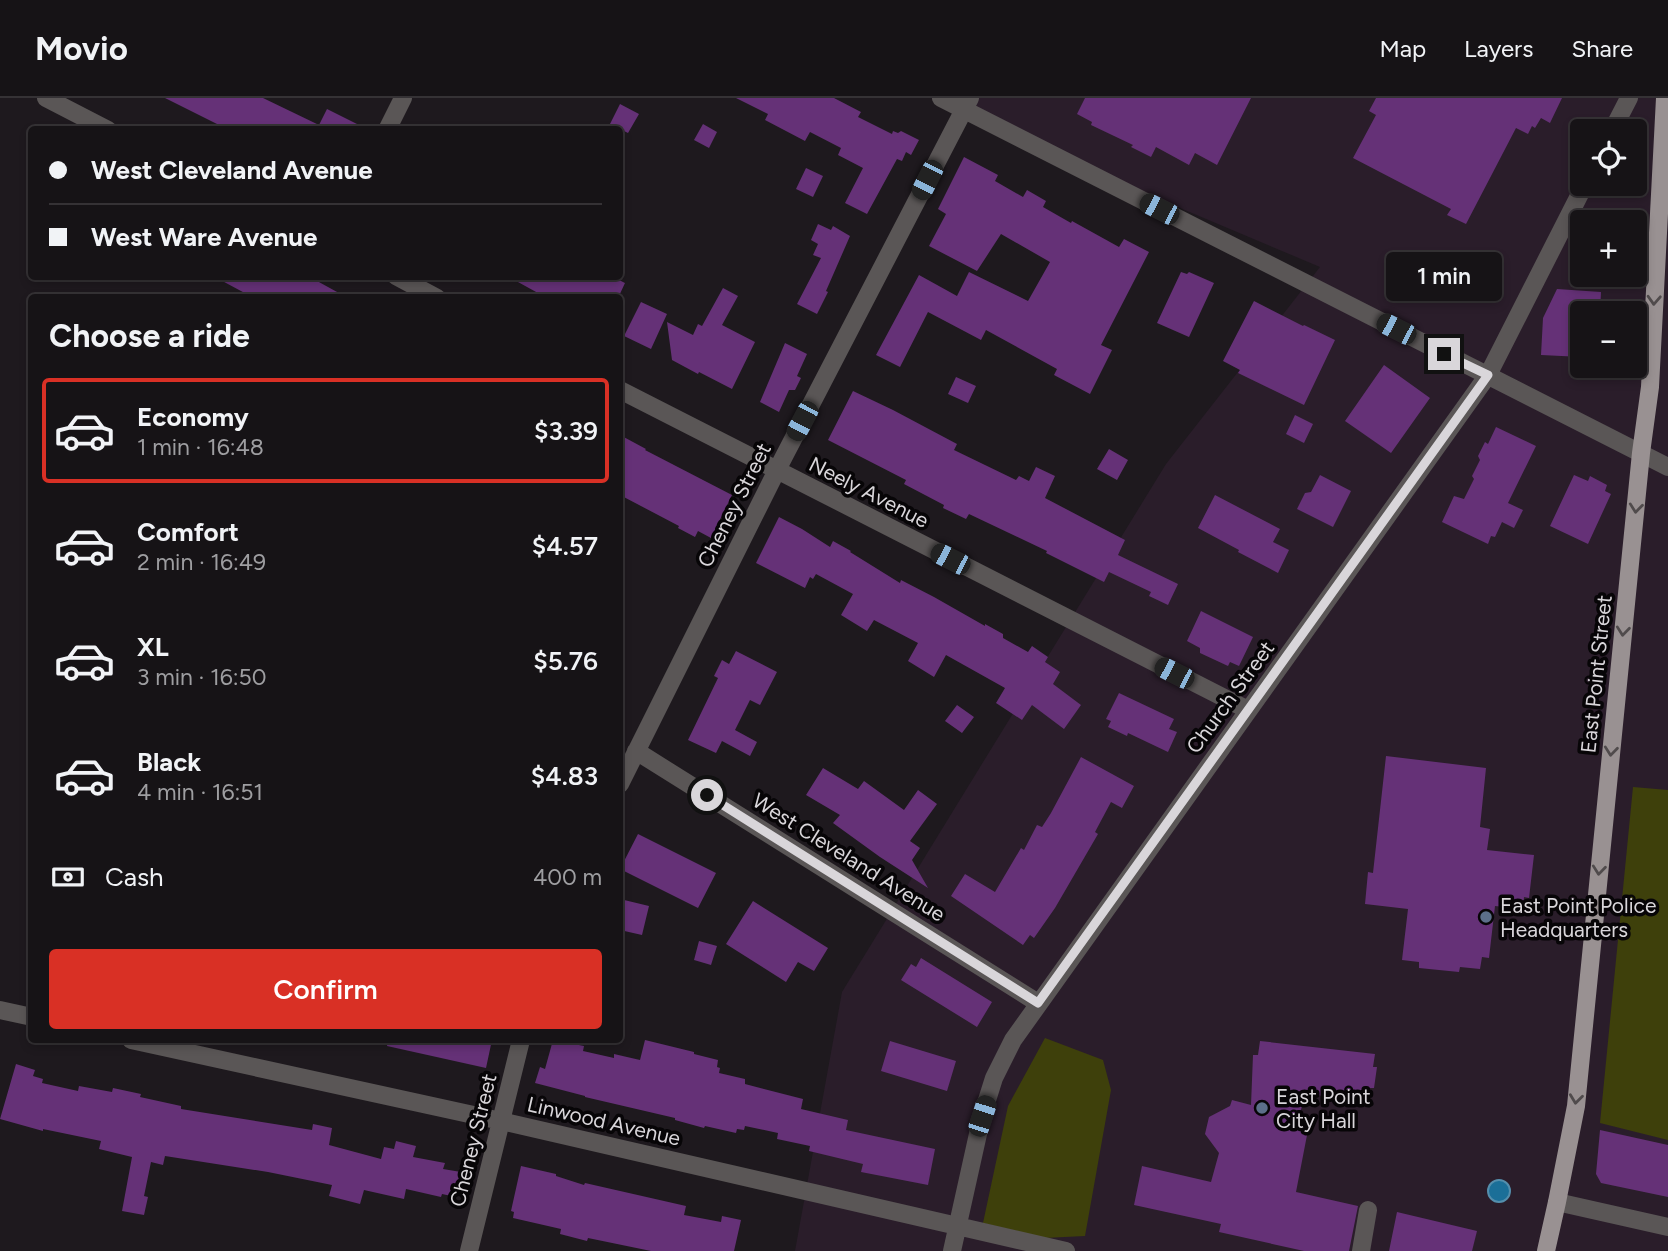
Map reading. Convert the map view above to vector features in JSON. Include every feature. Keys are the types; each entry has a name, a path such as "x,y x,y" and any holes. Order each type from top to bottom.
{"main road":[{"name":"East Point Street","path":"1546,1251 1576,1107 1641,453 1650,387 1665,98"}],"street":[{"path":"46,98 100,126"},
{"path":"389,126 403,98"},
{"path":"941,98 967,104 1668,467"},
{"path":"1618,119 1629,98"},
{"name":"Cheney Street","path":"623,778 777,471 967,104"},
{"name":"Church Street","path":"952,1251 982,1116 994,1078 1013,1040 1488,375 1579,196"},
{"path":"403,280 430,294"},
{"name":"Neely Avenue","path":"623,392 1248,710"},
{"name":"West Cleveland Avenue","path":"636,751 1038,1003"},
{"path":"0,1010 28,1016"},
{"name":"Linwood Avenue","path":"145,1043 501,1121 1066,1251"},
{"name":"Cheney Street","path":"469,1251 520,1043"},
{"path":"1557,1202 1668,1227"},
{"path":"1361,1251 1368,1210"}],"shaded area":[{"path":"973,98 1668,98 1668,1251 795,1251 842,992 1166,464 1320,267 962,116"},
{"path":"1633,787 1668,790 1668,1140 1600,1123"},
{"path":"1045,1038 1103,1060 1111,1090 1085,1236 1044,1238 983,1223 1008,1106"}],"water":[{"path":"1499,1180 1507,1183 1510,1191 1507,1199 1499,1202 1491,1199 1488,1191 1491,1183"}],"building":[{"path":"165,98 263,98 319,125 327,109 361,126 221,126"},
{"path":"736,98 834,98 861,112 858,117 892,134 893,131 901,131 919,140 911,155 906,152 902,161 897,159 867,214 845,203 863,168 838,155 841,148 810,132 805,141 765,120 768,114"},
{"path":"1085,98 1251,98 1217,165 1195,153 1189,165 1156,147 1151,157 1131,147 1133,145 1091,125 1092,122 1077,114"},
{"path":"1376,98 1562,98 1550,123 1541,118 1528,134 1516,128 1466,224 1447,215 1451,209 1353,158 1376,115 1369,111"},
{"path":"620,104 639,114 628,133 623,130 623,126 610,124"},
{"path":"703,124 717,132 709,148 694,140"},
{"path":"964,157 998,175 995,181 1023,197 1027,190 1046,201 1043,207 1071,223 1072,221 1119,247 1124,239 1149,252 1101,345 1112,350 1090,394 1054,375 1057,369 986,330 981,340 928,312 900,367 876,355 919,275 957,296 969,272 1028,301 1050,262 1001,234 977,271 929,246 946,214 938,209"},
{"path":"806,168 823,176 813,197 796,189"},
{"path":"818,224 831,230 833,226 850,236 817,314 797,304 821,258 813,255 818,244 811,240"},
{"path":"1181,272 1189,272 1214,283 1189,337 1157,323"},
{"path":"220,280 315,280 341,294 247,294"},
{"path":"514,280 619,280 625,283 620,294 540,294"},
{"path":"723,288 738,296 722,325 755,342 732,389 672,360 667,322 693,335 698,324 702,326"},
{"path":"1557,289 1601,292 1601,301 1570,301 1570,356 1541,355 1543,318"},
{"path":"1254,301 1335,340 1304,405 1238,373 1240,370 1223,361"},
{"path":"641,302 667,314 651,349 624,336"},
{"path":"785,343 807,354 797,376 801,378 795,390 789,390 779,412 760,402"},
{"path":"1384,365 1430,398 1391,453 1345,421"},
{"path":"956,377 976,386 968,403 948,394"},
{"path":"853,391 957,444 954,450 1016,480 1019,476 1029,481 1036,467 1055,476 1045,498 1125,540 1118,555 1178,584 1168,605 1149,596 1151,592 1109,572 1104,582 969,514 966,519 943,508 944,505 904,484 906,480 828,440"},
{"path":"1295,415 1313,424 1304,443 1286,434"},
{"path":"1496,427 1536,446 1508,503 1523,510 1514,528 1502,522 1495,537 1491,536 1488,544 1442,522 1454,496 1464,499 1474,479 1472,476 1480,460 1478,456 1485,442 1488,444"},
{"path":"623,437 732,495 711,538 698,531 695,537 678,528 679,526 623,497"},
{"path":"1109,449 1128,460 1117,480 1097,469"},
{"path":"1320,475 1351,491 1333,527 1297,509 1305,493 1311,492"},
{"path":"1574,475 1588,481 1590,476 1607,485 1605,491 1611,494 1588,544 1550,526"},
{"path":"1215,495 1280,529 1273,542 1289,550 1278,573 1198,528"},
{"path":"779,517 830,547 833,541 900,583 901,580 985,624 1028,652 1032,646 1048,657 1045,662 1060,672 1053,684 1081,705 1064,729 1032,705 1022,720 996,703 1005,688 946,655 934,677 908,661 918,643 874,620 867,631 841,615 853,594 816,574 813,579 810,577 805,588 756,563"},
{"path":"1201,611 1253,637 1239,666 1230,662 1228,666 1200,653 1200,648 1187,641"},
{"path":"736,651 777,672 760,705 750,700 735,730 757,742 750,756 722,741 716,753 688,740 718,678 714,676 722,660 729,664"},
{"path":"1119,693 1174,719 1169,729 1177,732 1168,752 1128,733 1127,736 1108,727 1111,721 1106,719"},
{"path":"957,705 974,717 962,733 945,721"},
{"path":"1386,756 1486,768 1480,827 1490,829 1487,850 1534,855 1529,898 1524,897 1523,909 1495,906 1489,958 1482,957 1480,969 1460,967 1459,972 1419,968 1419,962 1402,960 1408,909 1365,904 1368,872 1373,873"},
{"path":"1081,757 1134,786 1122,808 1111,802 1095,832 1098,834 1055,908 1034,938 1030,935 1023,945 951,896 965,874 995,892 1021,848 1024,850 1037,825 1042,827 1051,813"},
{"path":"823,768 858,789 864,781 904,810 918,790 937,804 910,841 920,848 912,860 928,888 833,823 840,815 806,795"},
{"path":"638,834 716,873 698,908 623,870 623,863"},
{"path":"623,900 649,906 642,935 623,931"},
{"path":"753,901 828,948 814,971 798,962 786,982 726,944"},
{"path":"699,941 717,946 711,965 694,960"},
{"path":"921,958 992,1002 977,1027 901,980 911,964 916,967"},
{"path":"645,1040 694,1052 718,1060 719,1073 745,1079 745,1084 803,1099 801,1109 848,1120 846,1130 935,1149 928,1185 861,1172 863,1164 809,1151 810,1146 777,1139 778,1133 745,1126 744,1130 737,1129 736,1133 705,1126 704,1128 675,1118 535,1083 540,1067 545,1069 552,1043 584,1046 583,1051 640,1060"},
{"path":"890,1041 956,1061 947,1091 881,1071"},
{"path":"1260,1041 1375,1054 1373,1067 1377,1067 1374,1088 1370,1088 1370,1101 1306,1094 1296,1125 1308,1130 1296,1192 1358,1206 1349,1251 1304,1251 1219,1232 1221,1224 1134,1205 1142,1166 1211,1182 1219,1153 1205,1134 1209,1117 1230,1106 1232,1100 1251,1105 1253,1055 1258,1055"},
{"path":"388,1043 491,1043 486,1068 387,1046"},
{"path":"16,1064 35,1070 33,1076 43,1079 42,1083 78,1091 79,1086 112,1092 113,1088 181,1106 181,1109 312,1130 313,1124 332,1128 329,1145 381,1159 384,1147 394,1149 396,1141 416,1146 413,1157 445,1163 443,1169 461,1172 456,1197 442,1194 441,1197 406,1189 404,1199 364,1190 360,1204 329,1196 332,1185 165,1156 163,1165 151,1162 144,1196 148,1197 144,1215 122,1211 132,1157 99,1149 101,1141 43,1131 0,1119"},
{"path":"1600,1130 1668,1145 1668,1197 1601,1183 1596,1174"},
{"path":"521,1166 556,1174 584,1185 585,1183 686,1206 684,1215 721,1222 722,1216 741,1220 734,1251 651,1251 588,1238 587,1241 560,1234 561,1229 513,1218 514,1212 511,1211"},
{"path":"1397,1212 1477,1231 1472,1251 1389,1251"}],"place":[{"name":"East Point Police Headquarters","path":"1486,917"},
{"name":"East Point City Hall","path":"1262,1108"}],"route":[{"path":"707,795 1038,1003 1488,375 1444,354"}]}
